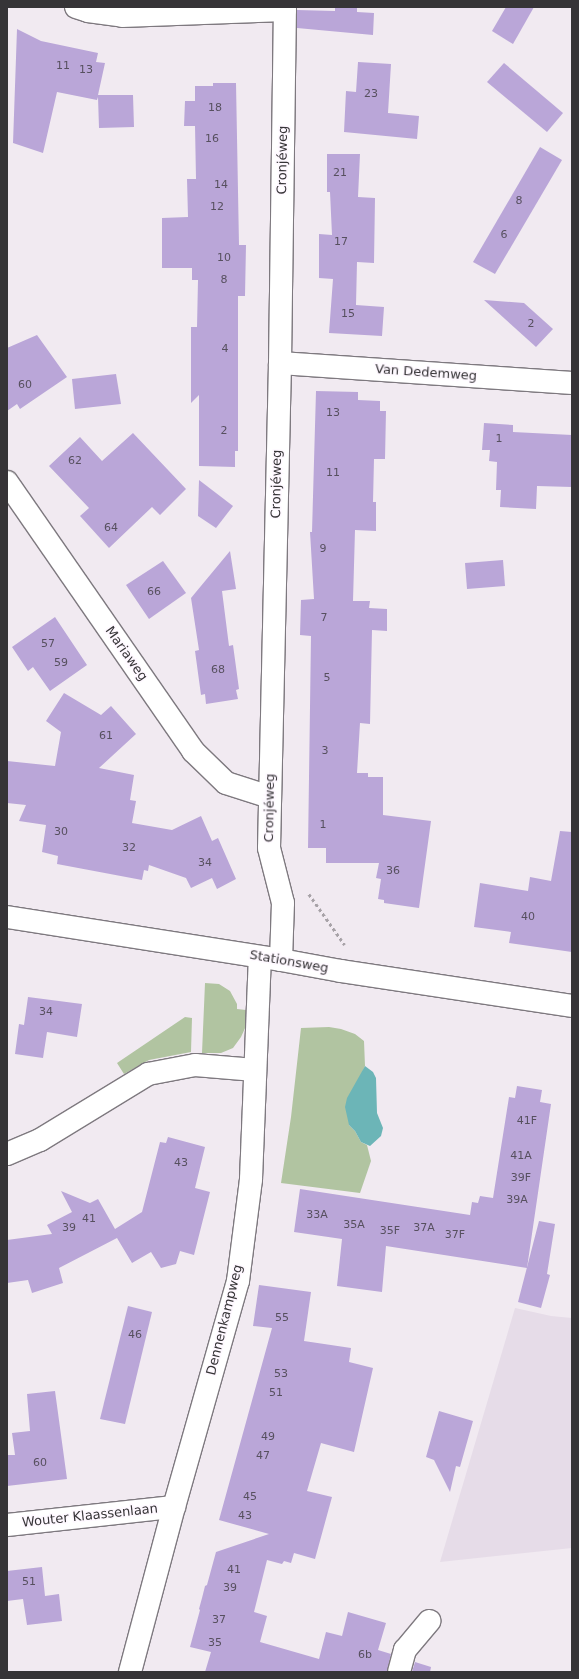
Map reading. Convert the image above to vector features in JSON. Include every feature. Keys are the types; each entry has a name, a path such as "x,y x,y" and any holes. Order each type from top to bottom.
{"street":[{"path":"76,7 88,11 122,16 285,8"},
{"name":"Cronjéweg","path":"282,960 283,902 269,848 280,363 285,8"},
{"name":"Van Dedemweg","path":"280,363 572,383"},
{"name":"Mariaweg","path":"7,482 193,751 226,783 270,797"},
{"name":"Stationsweg","path":"7,917 282,960 341,971 572,1006"},
{"name":"Dennenkampweg","path":"130,1672 174,1507 238,1281 251,1179 260,957"},
{"path":"7,1154 40,1140 148,1074 195,1065 255,1070"},
{"name":"Wouter Klaassenlaan","path":"7,1526 174,1507"},
{"path":"399,1672 405,1650 429,1621"}],"path":[{"path":"308,892 345,944 341,971"}],"shaded area":[{"path":"515,1308 551,1316 572,1318 572,1548 440,1562"}],"green space":[{"path":"205,983 219,984 230,991 237,1004 237,1009 246,1010 246,1026 241,1037 233,1048 221,1053 202,1053"},
{"path":"185,1017 192,1018 191,1052 149,1060 124,1074 117,1063"},
{"path":"329,1027 355,1034 364,1041 365,1066 359,1079 349,1125 355,1131 361,1142 367,1145 371,1161 360,1193 281,1183 291,1117 301,1028"}],"water":[{"path":"365,1066 373,1072 376,1078 377,1113 383,1128 381,1136 370,1146 361,1142 355,1131 349,1125 345,1107 347,1098"}],"building":[{"path":"335,7 357,7 357,12 374,13 373,35 297,28 297,10 335,11"},
{"path":"506,7 534,7 513,44 492,31"},
{"path":"17,29 41,41 98,53 96,62 105,63 98,95 133,95 134,127 99,128 98,97 97,100 57,92 43,153 13,143"},
{"path":"358,62 391,64 388,113 419,116 417,139 344,132 346,91 356,92"},
{"path":"504,63 563,113 547,132 487,82"},
{"path":"213,83 236,83 239,245 246,245 245,296 238,296 238,451 235,451 235,467 199,466 199,395 191,403 191,327 197,327 198,280 192,280 192,268 162,268 162,218 188,217 187,179 196,179 195,126 184,126 185,101 195,101 195,86 213,86"},
{"path":"540,147 562,160 495,274 473,262"},
{"path":"327,154 360,154 358,197 375,198 374,263 357,262 356,305 384,307 382,336 329,333 333,279 319,278 319,234 332,235 330,192 327,192"},
{"path":"484,300 524,303 553,329 536,347"},
{"path":"37,335 67,377 20,409 17,404 7,411 7,348"},
{"path":"116,374 121,404 75,409 72,379"},
{"path":"316,391 358,392 358,400 380,401 380,411 386,411 385,459 374,459 373,502 376,502 376,531 355,530 353,601 370,601 369,608 387,609 387,631 372,630 370,724 360,723 357,773 368,773 368,777 383,777 383,815 431,821 419,908 384,903 384,900 378,899 381,879 376,878 379,863 326,863 326,848 308,848 311,636 300,635 301,600 314,599 310,532 312,532"},
{"path":"484,423 513,425 513,432 572,435 572,487 537,486 536,509 500,507 501,490 496,490 497,462 489,461 490,450 482,450"},
{"path":"133,433 186,489 160,515 152,507 109,548 80,516 89,508 49,466 80,437 102,461"},
{"path":"199,480 233,506 216,528 198,516"},
{"path":"230,551 236,589 222,591 229,646 233,645 239,689 236,690 238,699 206,704 205,694 201,695 195,651 199,650 191,598"},
{"path":"503,560 505,586 467,589 465,563"},
{"path":"163,561 186,593 149,619 126,585"},
{"path":"55,617 87,665 50,691 33,667 28,671 12,647"},
{"path":"64,693 101,715 111,706 136,734 99,768 134,775 130,800 136,801 132,823 172,830 201,816 212,841 218,838 236,879 217,889 212,878 191,888 186,878 149,865 148,871 144,870 142,880 57,864 58,856 42,852 46,825 19,821 26,805 7,803 7,761 55,766 61,732 46,721"},
{"path":"560,831 572,832 572,952 509,943 511,932 474,927 480,883 528,891 530,877 551,881"},
{"path":"28,997 82,1004 77,1037 47,1032 43,1058 15,1054 19,1024 24,1025"},
{"path":"517,1086 542,1090 540,1102 551,1104 527,1268 386,1246 382,1292 337,1286 342,1239 294,1232 300,1189 470,1215 472,1202 478,1203 480,1196 493,1198 509,1097 515,1098"},
{"path":"168,1137 205,1147 195,1188 210,1192 194,1255 180,1251 176,1264 161,1268 151,1252 132,1263 117,1238 59,1268 63,1283 32,1293 28,1280 7,1283 7,1240 52,1234 47,1225 72,1212 61,1191 90,1203 98,1199 115,1229 142,1212 160,1142 166,1143"},
{"path":"539,1221 555,1224 547,1274 550,1275 541,1308 518,1302"},
{"path":"259,1285 311,1292 304,1341 351,1348 349,1362 373,1368 354,1452 321,1443 307,1491 332,1497 315,1559 294,1553 291,1563 284,1561 282,1564 267,1560 254,1612 267,1616 260,1642 319,1659 326,1632 342,1636 348,1612 386,1623 378,1650 391,1654 387,1672 205,1672 211,1652 190,1647 205,1586 207,1585 216,1552 269,1534 219,1520 272,1328 253,1326"},
{"path":"128,1306 152,1312 125,1424 100,1419"},
{"path":"55,1391 67,1479 7,1486 7,1455 15,1455 12,1433 30,1431 27,1394"},
{"path":"439,1411 473,1421 460,1467 456,1466 450,1492 434,1460 426,1457"},
{"path":"42,1567 45,1596 59,1594 62,1621 27,1625 23,1599 7,1601 7,1571"},
{"path":"415,1662 431,1667 430,1672 412,1672"}]}
